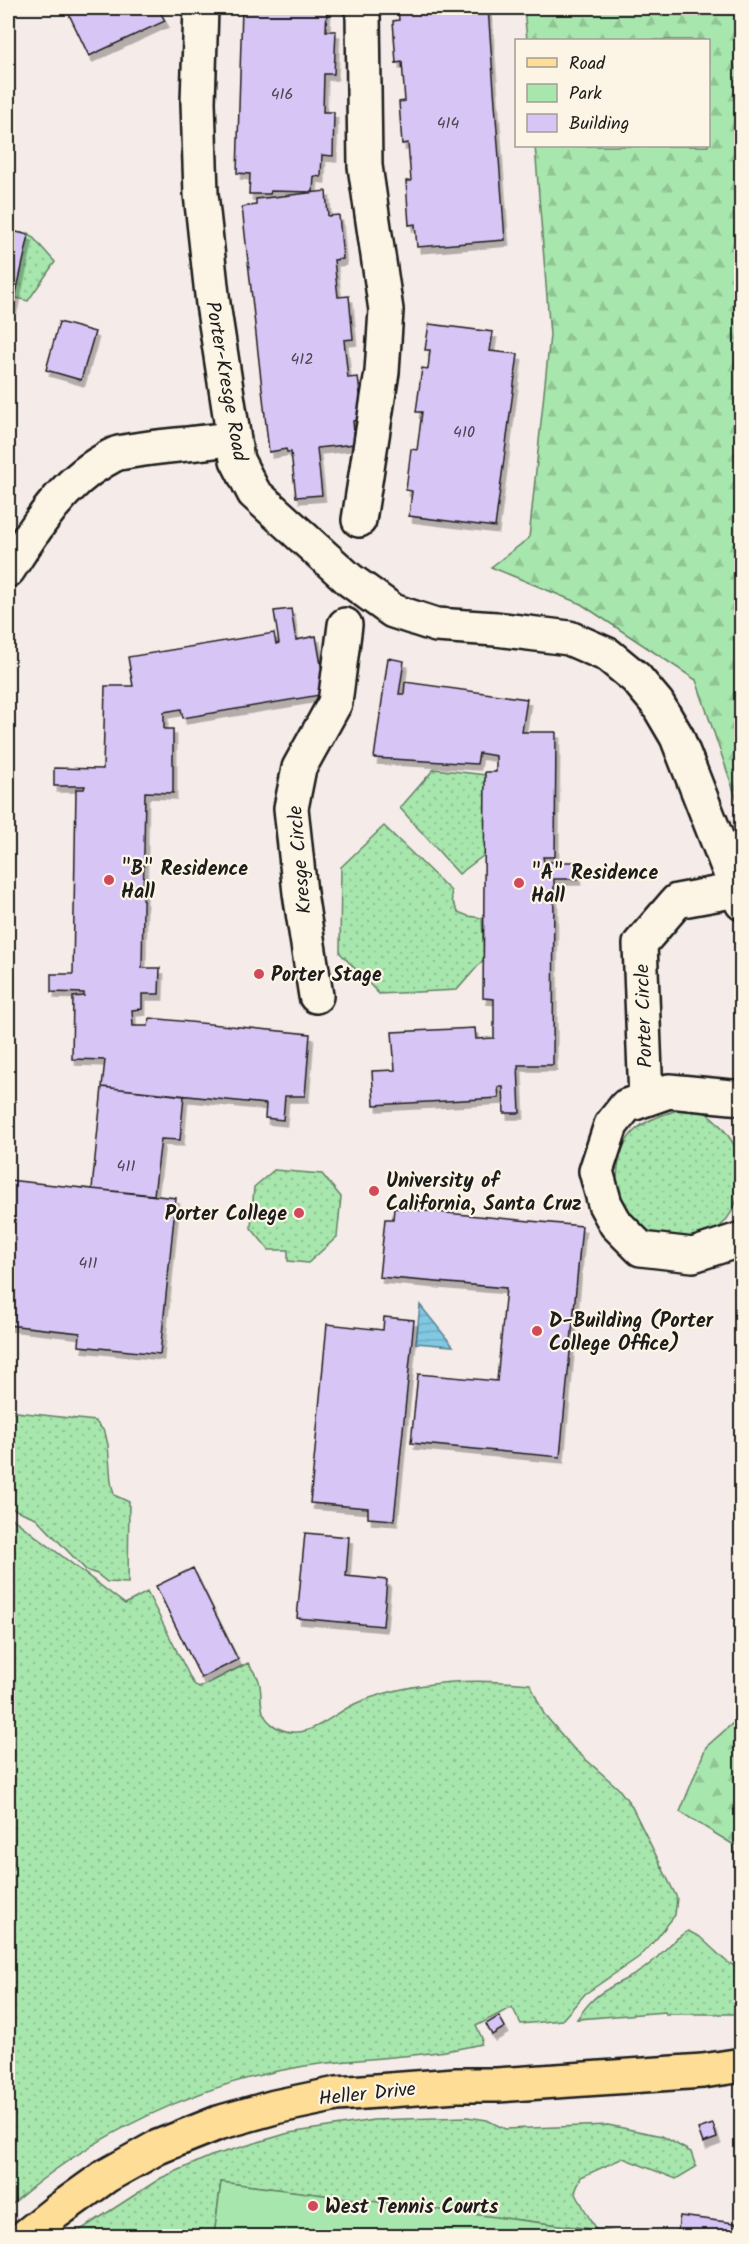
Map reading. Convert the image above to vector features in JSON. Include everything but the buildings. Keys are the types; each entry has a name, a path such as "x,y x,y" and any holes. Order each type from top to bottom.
{"main road":[{"name":"Heller Drive","path":"26,2236 106,2176 158,2147 218,2123 275,2107 338,2094 703,2071 741,2065"}],"street":[{"name":"Porter-Kresge Road","path":"201,8 198,102 201,194 213,304 237,460 254,493 350,580 393,611 436,625 496,629 568,638 608,655 636,678 657,703 677,737 739,897"},
{"path":"359,520 382,372 386,310 365,166 363,14 361,8"},
{"path":"8,570 32,533 62,495 87,471 117,453 233,438"},
{"name":"Kresge Circle","path":"316,996 300,893 291,808 299,768 335,703 345,625"},
{"name":"Porter Circle","path":"646,1098 640,944 677,901 739,897"},
{"name":"Porter Circle","path":"741,1098 669,1091 626,1106 611,1125 596,1171 605,1204 616,1224 641,1249 693,1255 741,1239"}],"green space":[{"path":"524,8 741,8 741,812 696,680 581,604 491,567 529,538 550,335 535,147 710,147 710,39 527,39"},
{"path":"8,233 29,233 55,262 28,301 8,296"},
{"path":"434,769 486,775 487,853 459,874 400,808"},
{"path":"384,826 451,891 452,900 458,912 482,918 484,959 457,990 379,994 340,953 341,867"},
{"path":"681,1109 704,1112 720,1125 740,1158 742,1177 738,1198 728,1218 721,1225 700,1237 674,1241 661,1238 649,1231 625,1210 620,1198 617,1179 622,1150 634,1131 643,1124"},
{"path":"274,1170 322,1174 341,1197 337,1237 308,1263 288,1261 288,1250 269,1250 251,1228 254,1187"},
{"path":"8,1411 95,1421 105,1432 114,1495 129,1502 128,1583 107,1582 97,1574 86,1570 36,1518 8,1507"},
{"path":"8,1515 125,1604 147,1592 193,1683 199,1688 248,1663 260,1684 261,1704 265,1716 269,1722 287,1732 309,1730 359,1702 400,1689 443,1683 487,1681 530,1684 544,1714 573,1748 618,1788 631,1805 677,1898 675,1915 639,1957 585,1994 562,2020 521,2024 512,2007 476,2026 482,2038 481,2044 415,2055 305,2066 226,2085 146,2116 108,2136 72,2158 8,2208"},
{"path":"741,1716 741,1935 734,1845 680,1812 706,1747"},
{"path":"688,1931 700,1937 727,1962 741,1969 741,2014 666,2014 665,2012 577,2019 597,1996 651,1963 677,1938"},
{"path":"467,2117 487,2120 505,2129 608,2125 662,2136 691,2152 696,2167 676,2179 623,2158 581,2177 575,2192 596,2230 221,2182 214,2236 71,2236 161,2178 211,2156 289,2133 373,2120"},
{"name":"West Tennis Courts","path":"221,2182 614,2232 614,2236 214,2236"}],"water":[{"path":"420,1305 453,1346 416,1343"}],"place":[{"name":"\"B\" Residence Hall","path":"109,880"},
{"name":"\"A\" Residence Hall","path":"519,883"},
{"name":"Porter Stage","path":"259,974"},
{"name":"University of California, Santa Cruz","path":"374,1191"},
{"name":"Porter College","path":"299,1213"},
{"name":"D-Building (Porter College Office)","path":"537,1331"},
{"name":"West Tennis Courts","path":"313,2206"}]}
